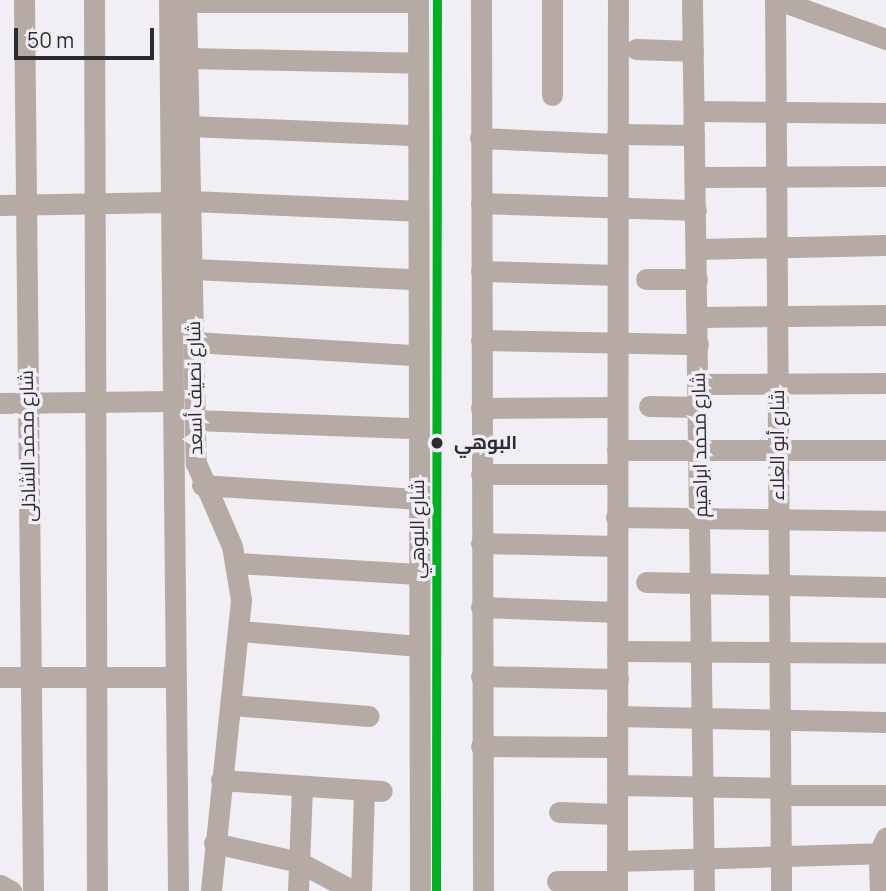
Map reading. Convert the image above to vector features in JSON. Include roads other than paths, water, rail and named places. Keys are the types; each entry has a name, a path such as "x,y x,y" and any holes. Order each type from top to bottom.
{"street":[{"name":"شارع محمد الشاذلى","path":"24,0 33,891"},
{"path":"94,0 97,891"},
{"path":"481,0 483,891"},
{"path":"552,0 552,95"},
{"path":"617,878 618,0"},
{"name":"شارع محمد ابراهيم","path":"692,0 704,891"},
{"path":"777,0 834,10 886,39"},
{"name":"شارع أبو العلاء","path":"777,0 782,891"},
{"path":"181,1 418,1"},
{"name":"شارع نصيف أسعد","path":"181,1 188,58 189,126 181,201 192,269 195,420 202,485 237,563 240,631 221,780 211,891"},
{"name":"شارع نصيف أسعد","path":"178,891 173,401 181,201 181,1"},
{"name":"شارع البوهي","path":"418,1 416,355 420,891"},
{"path":"636,49 693,51"},
{"path":"188,58 418,63"},
{"path":"694,111 886,113"},
{"path":"189,126 417,135"},
{"path":"480,138 617,139 694,135"},
{"path":"695,177 886,176"},
{"path":"0,205 181,201 416,211"},
{"path":"481,203 696,210"},
{"path":"697,249 886,245"},
{"path":"192,269 416,279"},
{"path":"481,271 617,275"},
{"path":"646,279 697,279"},
{"path":"698,317 886,315"},
{"path":"481,340 698,344"},
{"path":"194,342 416,355"},
{"path":"699,384 886,383"},
{"path":"0,403 173,401"},
{"path":"649,406 699,407"},
{"path":"481,408 617,407"},
{"path":"195,420 417,428"},
{"path":"617,450 886,450"},
{"path":"481,474 617,474"},
{"path":"202,485 417,499"},
{"path":"617,517 886,521"},
{"path":"481,543 616,546"},
{"path":"237,563 418,574"},
{"path":"646,582 886,587"},
{"path":"481,607 617,612"},
{"path":"240,631 418,646"},
{"path":"617,651 886,653"},
{"path":"481,676 618,679"},
{"path":"0,677 176,677"},
{"path":"231,705 369,716"},
{"path":"617,716 886,722"},
{"path":"481,746 617,747"},
{"path":"221,780 373,791 361,891"},
{"path":"617,785 886,795"},
{"path":"298,891 302,786"},
{"path":"558,812 617,814"},
{"path":"214,844 299,862 353,891"},
{"path":"557,881 617,878 703,858 781,856 883,845 880,891"},
{"path":"0,885 11,891"}],"place":[{"name":"البوهي","path":"437,443"}]}
